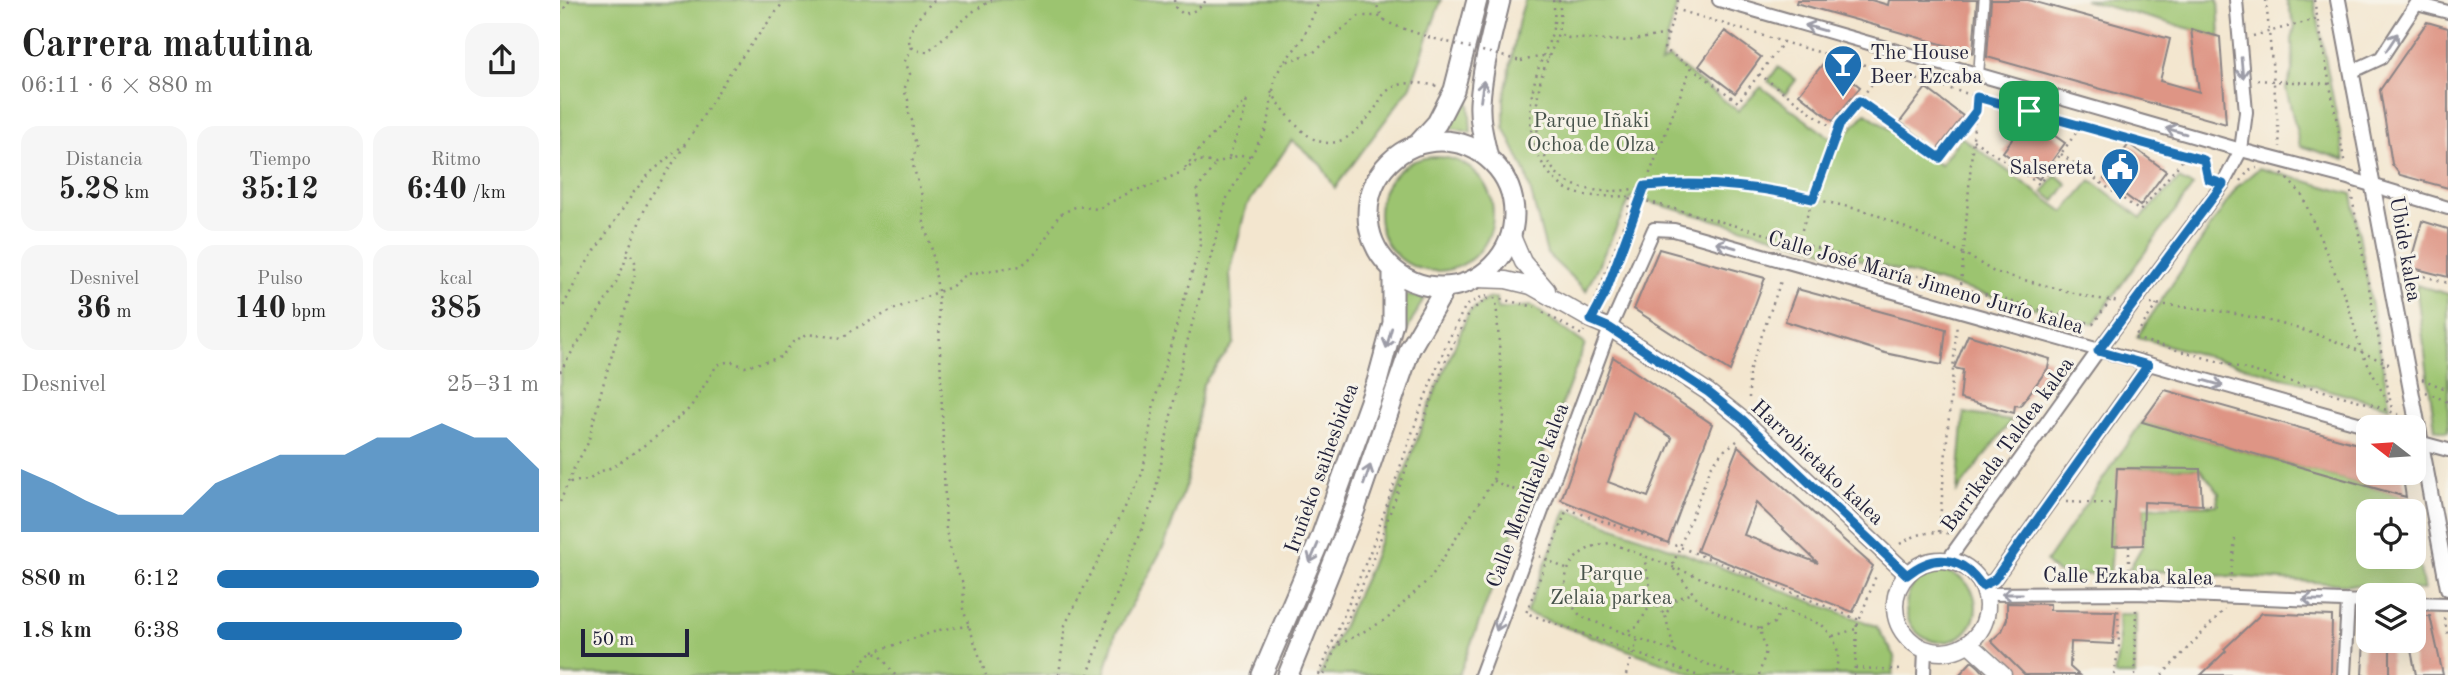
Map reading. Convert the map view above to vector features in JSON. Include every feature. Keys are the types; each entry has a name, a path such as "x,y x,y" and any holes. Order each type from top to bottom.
{"highway":[{"path":"1417,145 1437,123 1454,90 1477,0"},
{"path":"1489,158 1481,128 1480,105 1486,62 1500,0"},
{"path":"1442,140 1467,145 1489,158 1502,174 1511,193 1514,214 1511,234 1504,252 1492,267 1476,279 1446,288 1418,284 1393,270 1379,254 1370,233 1367,212 1371,190 1382,170 1397,155 1417,145 1442,140"},
{"name":"Iruñeko saihesbidea","path":"1262,675 1321,537 1377,382 1393,323 1393,270"},
{"name":"Iruñeko saihesbidea","path":"1288,675 1355,509 1410,349 1446,288"}],"main road":[{"name":"Harrobietako kalea","path":"1511,234 1523,262 1553,297"},
{"name":"Harrobietako kalea","path":"1476,279 1506,280 1531,286 1587,320 1610,328 1708,392 1743,420 1907,575"},
{"path":"1948,560 1962,565 1974,574 1984,590 1987,608 1984,621 1978,633 1968,643 1947,651 1925,649 1912,642 1902,631 1896,617 1895,602 1899,587 1907,575 1919,565 1948,560"},
{"path":"1968,643 2003,675"}],"street":[{"path":"1719,0 2448,208"},
{"path":"1979,69 1984,0"},
{"path":"2098,351 2223,184 2241,150 2246,112 2236,0"},
{"name":"Ubide kalea","path":"2338,0 2388,266 2412,415"},
{"path":"2353,71 2381,58 2418,2 2448,12"},
{"name":"Calle José María Jimeno Jurío kalea","path":"1610,328 1654,229 1674,230 2356,423"},
{"name":"Calle Mendikale kalea","path":"1481,675 1610,328"},
{"name":"Barrikada Taldea kalea","path":"1948,560 2098,351"},
{"path":"1984,590 1994,580 2148,365"},
{"path":"2426,444 2448,450"},
{"name":"Ubide kalea","path":"2426,485 2448,588"},
{"name":"Calle Ezkaba kalea","path":"1984,590 2356,601"},
{"path":"2344,675 2348,601"},
{"path":"2426,603 2448,604"},
{"path":"1924,675 1925,649"}],"path":[{"path":"560,14 570,0"},
{"path":"560,372 615,283 649,199 729,74 785,0"},
{"path":"934,0 910,31 908,39 916,52 927,52 975,10 992,0"},
{"path":"1174,0 1175,7 1183,14 1193,12 1206,0"},
{"path":"1088,675 1154,498 1183,357 1227,198 1265,131 1275,77 1302,40 1320,0"},
{"path":"1374,0 1384,20"},
{"path":"1321,675 1370,567 1447,358 1469,312 1487,299 1496,298 1532,306 1583,335 1631,203 1630,197 1601,197 1576,193 1560,185 1542,163 1534,145 1531,120 1533,87 1553,32 1553,0"},
{"path":"1559,0 1560,34 1540,81 1536,116 1541,150 1558,175 1576,187 1616,191 1682,183 1784,192 1870,212 1965,254 1994,272 2093,298 2239,314 2309,332 2383,362"},
{"path":"1678,0 1664,49 1738,102 1783,42"},
{"path":"2266,0 2281,174 2301,193 2347,302 2362,353 2391,408"},
{"path":"2314,0 2346,170"},
{"path":"1675,9 2204,160 2208,179 2236,189 2249,170 2259,168"},
{"path":"1283,63 1314,52 1359,16 1378,16 1392,25 1429,37 1521,61 1543,56 1550,58"},
{"path":"2239,40 2318,19"},
{"path":"1560,34 1569,38 1628,41 1668,34"},
{"path":"911,47 905,61 910,74 904,90 917,146 912,162 922,196 924,224 932,250 938,291 946,531 955,567 964,585 963,609 986,675"},
{"path":"1523,298 1542,306 1575,327 1587,320 1605,294 1691,67"},
{"path":"1797,243 1840,124 1883,70"},
{"path":"1759,74 1838,132"},
{"path":"2243,79 2330,84"},
{"path":"1939,532 1978,82"},
{"path":"1271,92 1303,134 1327,143 1341,142 1358,128 1385,92 1405,83 1454,90"},
{"path":"1184,171 1202,146 1247,100 1228,159"},
{"path":"1859,101 1940,158 1976,111"},
{"path":"1973,140 2039,184 2081,125"},
{"path":"560,312 582,270 634,192 650,173 687,142"},
{"path":"2061,153 2140,211 2187,155"},
{"path":"569,482 589,480 599,472 615,466 657,436 690,408 717,365 730,361 745,367 781,357 793,342 807,334 843,338 854,329 951,287 967,274 1021,266 1038,251 1059,215 1077,206 1098,209 1132,191 1184,171 1198,160 1216,163 1240,155 1250,156"},
{"path":"1059,675 1065,625 1143,472 1154,403 1200,245 1197,190 1216,163"},
{"path":"2281,174 2293,177"},
{"name":"Ubide kalea","path":"2350,188 2391,408"},
{"path":"2340,191 2352,194"},
{"name":"Calle José María Jimeno Jurío kalea","path":"1630,197 2093,324 2110,300"},
{"path":"560,502 588,443 635,274 635,262 628,250"},
{"path":"2388,266 2448,283"},
{"path":"1749,398 1749,372 1782,278"},
{"path":"1334,645 1422,405 1458,320 1465,307 1479,298 1494,293 1504,294"},
{"path":"1334,645 1387,619 1431,577 1493,481 1504,416 1496,298"},
{"path":"2157,304 2134,338 2391,408 2401,415"},
{"path":"2417,387 2434,398 2448,402"},
{"path":"1672,567 1710,467 1722,452 1737,441"},
{"path":"1493,481 1545,501"},
{"path":"2050,502 2115,505"},
{"path":"2202,505 2217,506"},
{"path":"1696,675 1526,613 1567,509 1680,547 1857,619 1854,675"},
{"path":"1900,544 1912,536 1926,532 1939,532 1962,538"},
{"path":"2228,597 2235,539"},
{"path":"1736,675 1582,617 1573,609 1566,596 1568,570 1575,556 1599,544 1611,543 1822,625 1833,636 1839,652 1833,675"},
{"path":"2114,675 2127,593 2129,545"},
{"path":"1527,550 1568,570"},
{"path":"1644,556 1653,601 1665,615 1675,652"},
{"path":"1672,567 1693,593 1726,617 1760,629 1774,623 1782,608"},
{"path":"1856,629 1877,573"},
{"path":"1665,615 1676,599 1693,593"},
{"path":"2127,593 2135,675"},
{"name":"Calle Ezkaba kalea","path":"2162,675 2225,610 2228,597"},
{"path":"1622,633 1637,627 1653,601"},
{"path":"851,675 861,668 864,658 873,652 943,629 969,625"},
{"path":"1759,675 1766,651 1760,629"},
{"path":"1833,636 1856,629"},
{"path":"1626,675 1638,639"},
{"path":"873,652 880,655 895,675"},
{"path":"1855,668 1901,670"}],"green space":[{"path":"560,0 1441,0 1411,86 1335,188 1321,165 1292,140 1246,207 1230,273 1234,343 1203,384 1186,484 1165,544 1116,633 1104,675 560,675"},
{"name":"Parque Iñaki Ochoa de Olza","path":"1525,0 1678,0 1661,63 1669,58 1738,111 1761,87 1837,143 1866,113 1940,165 1961,137 2064,212 2091,180 2141,218 2179,179 2193,186 2093,324 1631,197 1586,291 1547,254 1526,173 1504,127 1504,99"},
{"path":"2084,0 2218,0 2220,37"},
{"path":"2286,0 2314,0 2345,160 2300,146 2286,88 2293,68 2292,40 2295,25"},
{"path":"1778,67 1796,80 1785,94 1768,81"},
{"path":"1473,68 1469,101 1471,133 1445,126 1455,112"},
{"path":"1436,157 1458,162 1476,174 1488,192 1493,214 1488,236 1476,254 1458,266 1436,271 1414,266 1396,254 1384,236 1379,214 1384,192 1396,174 1414,162"},
{"path":"2259,168 2352,194 2390,407 2137,337 2237,187"},
{"path":"2056,175 2067,184 2055,201 2043,192"},
{"path":"2416,285 2448,294 2448,432 2435,429"},
{"path":"1404,295 1424,298 1400,344"},
{"path":"1496,298 1497,309 1532,306 1585,344 1459,675 1320,675 1370,567 1432,399 1469,312 1487,299"},
{"path":"1964,413 2011,421 1957,492"},
{"path":"2142,422 2356,483 2356,485 2406,497 2356,499 2356,569 2420,569 2423,583 2356,583 2356,585 2129,569 2143,545 2144,507 2217,505 2219,493 2200,469 2118,468 2110,576 2057,573 2046,562"},
{"name":"Parque Zelaia parkea","path":"1567,509 1876,626 1895,656 1893,675 1696,675 1526,613"},
{"path":"1941,572 1960,578 1970,588 1976,607 1970,626 1960,636 1941,642 1922,636 1912,626 1906,607 1912,588 1922,578"},
{"path":"2118,614 2136,614 2135,675 2114,675 2119,646"}],"building":[{"path":"1797,0 1871,0 1888,5 1889,0 1977,0 1973,53 1796,3"},
{"path":"1991,0 2028,0 2170,39 2160,81 2199,92 2191,29 2220,37 2226,124 1987,57"},
{"path":"2427,22 2448,28 2448,188 2400,175 2392,164 2380,90"},
{"path":"1725,31 1761,57 1735,93 1699,66"},
{"path":"1826,60 1860,87 1833,121 1799,94"},
{"path":"1926,88 1963,116 1937,150 1900,122"},
{"path":"2028,117 2065,143 2039,179 2003,152"},
{"path":"2129,144 2166,171 2140,206 2104,179"},
{"path":"2422,221 2448,229 2448,277 2409,267"},
{"path":"1659,249 1765,278 1730,371 1634,309"},
{"path":"1797,289 1946,329 1942,365 1885,353 1785,321"},
{"path":"1968,335 2050,359 2048,368 2020,406 2015,405 2014,413 1960,399 1963,370 1954,368"},
{"path":"1613,357 1712,424 1668,543 1561,500","holes":["1633,412 1672,438 1648,497 1608,482"]},
{"path":"2165,390 2356,444 2356,483 2142,422"},
{"path":"1738,446 1873,566 1853,612 1697,551","holes":["1756,503 1818,563 1744,535"]},
{"path":"2117,468 2200,469 2202,505 2144,502 2143,545 2113,546"},
{"path":"2364,485 2404,485 2406,497"},
{"path":"2007,603 2050,604 2050,610 2116,611 2113,644 2071,642 2070,667 2079,675 2025,675 1991,641 2002,631 2007,619"},
{"path":"2262,613 2332,616 2331,675 2201,675"},
{"path":"2426,616 2430,616 2443,675 2416,675 2412,653 2426,653"},
{"path":"2363,653 2390,653 2390,675 2362,675"},
{"path":"1972,661 1979,667 1986,675 1959,675"}],"place":[{"name":"The House Beer Ezcaba","path":"1843,98"},
{"name":"Salsereta","path":"2120,201"}],"route":[{"path":"1977,97 2029,111 2204,160 2208,179 2223,184 2098,351 2148,365 1994,580 1982,586 1974,574 1962,565 1948,560 1919,565 1907,575 1743,420 1708,392 1610,328 1591,320 1605,294 1645,186 1682,183 1784,192 1813,199 1840,124 1859,101 1940,158 1976,111 1977,97"}]}
